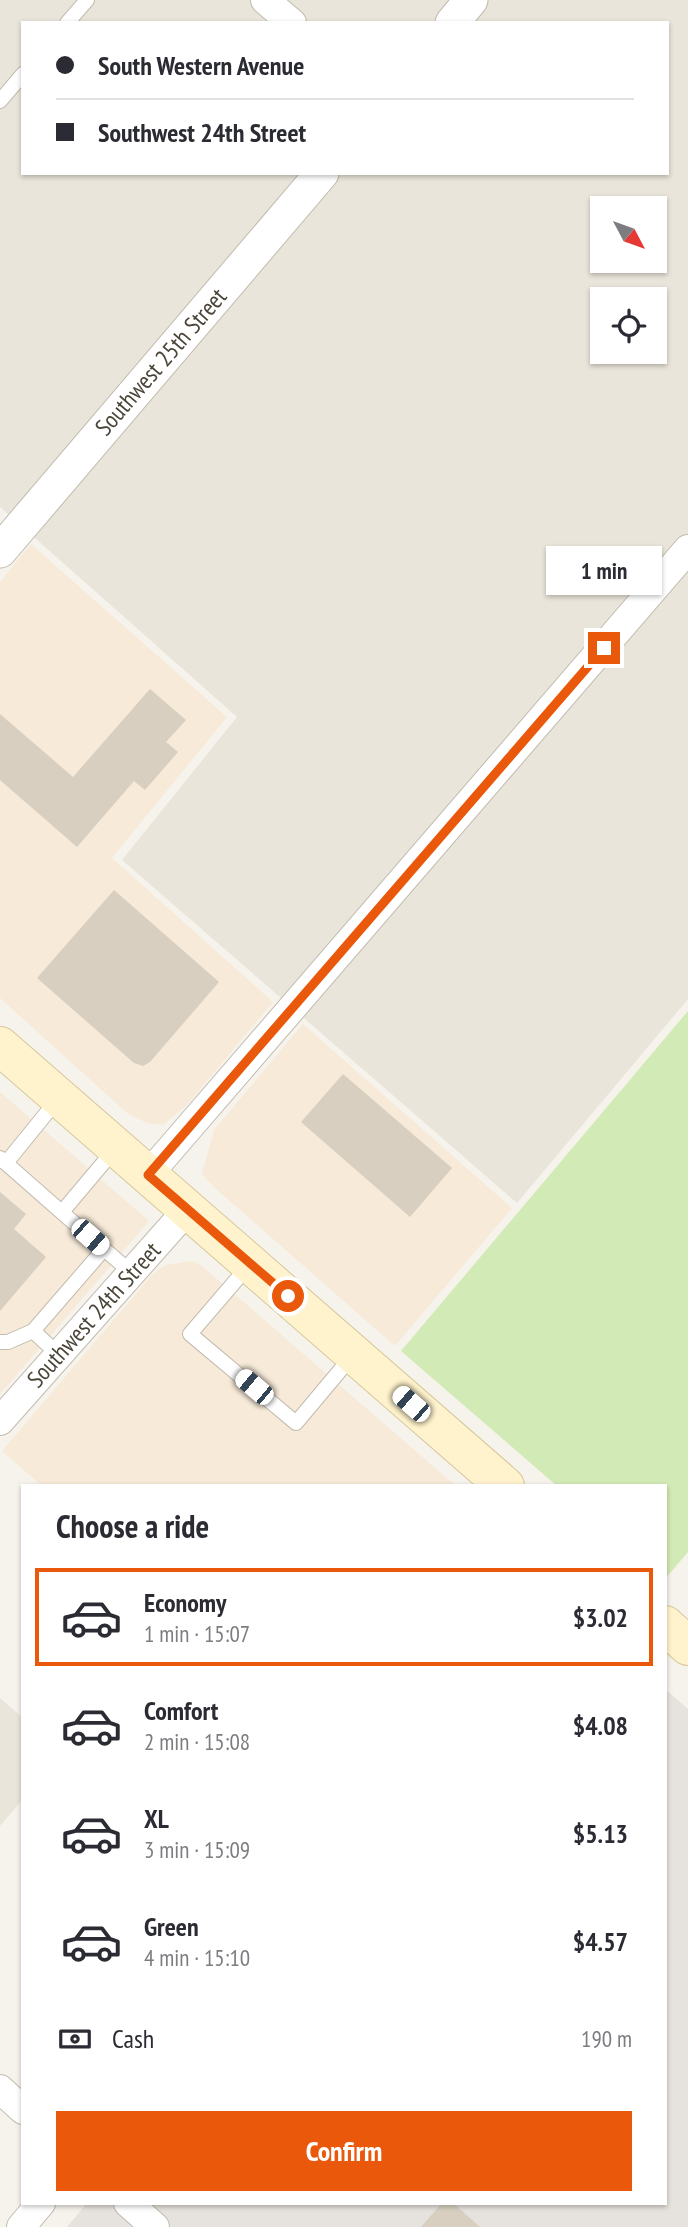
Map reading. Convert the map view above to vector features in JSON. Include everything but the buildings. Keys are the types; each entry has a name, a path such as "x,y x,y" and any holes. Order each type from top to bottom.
{"main road":[{"path":"0,1046 503,1484"},
{"path":"667,1627 688,1646"}],"street":[{"path":"265,0 290,21"},
{"path":"454,21 471,0"},
{"name":"Southwest 25th Street","path":"0,551 321,175"},
{"path":"148,1175 688,549"},
{"name":"Southwest 24th Street","path":"0,1421 188,1209"},
{"path":"0,2089 21,2107"},
{"path":"21,2227 39,2205"},
{"path":"130,2205 155,2227"}],"lane":[{"path":"69,21 87,0"},
{"path":"0,101 21,76"},
{"path":"59,1097 3,1160 74,1223"},
{"path":"62,1212 116,1147"},
{"path":"90,1237 132,1273"},
{"path":"0,1342 8,1342 33,1331 104,1249"},
{"path":"250,1263 190,1334 296,1423 354,1354"},
{"path":"33,1331 59,1355"}],"shaded area":[{"path":"0,0 688,0 688,999 517,1203 122,860 237,717 0,507"},
{"path":"31,544 227,717 112,858 273,1002 186,1106 163,1125 147,1123 127,1113 0,998 0,582"},
{"path":"303,1024 512,1208 395,1346 202,1174 214,1130"},
{"path":"0,1092 149,1221 0,1394"},
{"path":"192,1261 202,1266 454,1484 40,1484 2,1451 151,1276 165,1265"},
{"path":"667,1691 688,1709 688,2227 67,2227 85,2205 667,2205"},
{"path":"0,1698 21,1716 21,1801 0,1826"}],"green space":[{"path":"688,1011 688,1552 667,1577 667,1484 555,1484 401,1351"}],"route":[{"path":"288,1296 148,1175 604,648"}]}
